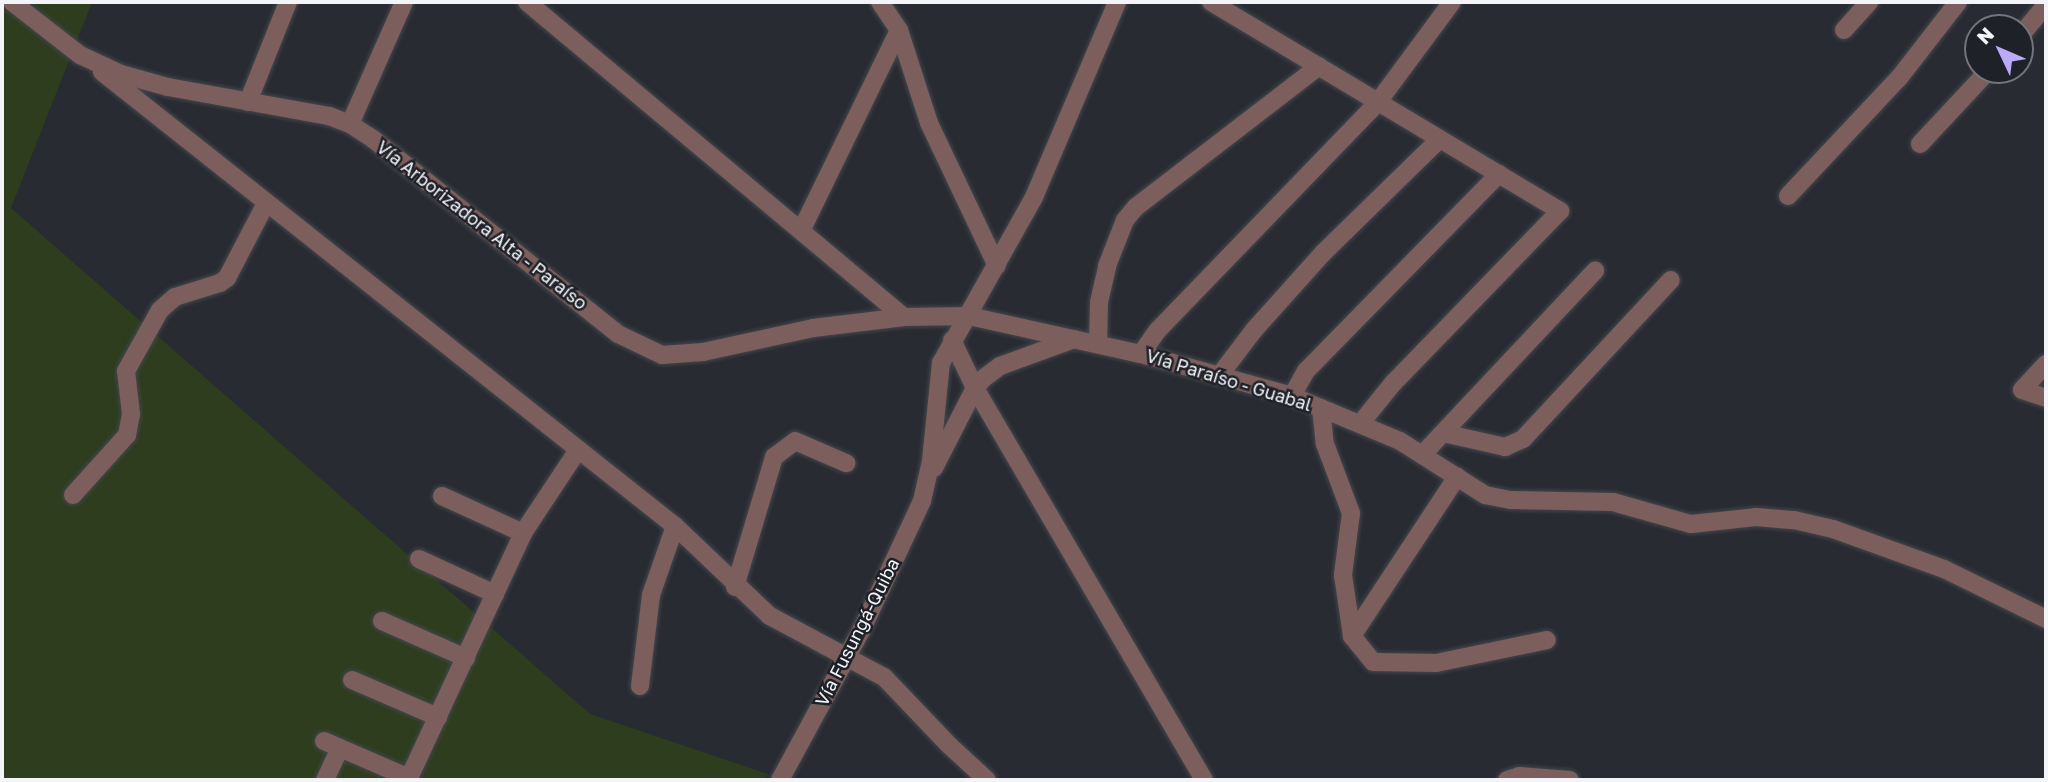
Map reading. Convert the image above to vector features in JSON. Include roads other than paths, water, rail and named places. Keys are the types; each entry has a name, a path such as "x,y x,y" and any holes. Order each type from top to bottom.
{"street":[{"name":"Vía Arborizadora Alta - Paraíso","path":"12,2 80,55 121,74 168,87 330,116 350,124 373,139 618,334 662,355 703,352 813,328 904,317 969,316"},
{"path":"248,102 288,2"},
{"path":"350,124 404,2"},
{"path":"527,2 802,229 904,317"},
{"path":"880,2 899,30 929,123 997,266"},
{"path":"928,480 941,363 1034,197 1117,2"},
{"path":"1211,2 1560,211 1394,382 1360,424"},
{"path":"1140,354 1158,330 1378,102 1452,2"},
{"path":"1844,30 1869,2"},
{"path":"1788,196 1899,78 1958,2"},
{"path":"2034,19 2046,5"},
{"path":"802,229 899,30"},
{"path":"80,55 675,526 735,587 769,616 884,677 950,746 987,780"},
{"path":"1098,344 1102,290 1107,266 1125,220 1136,207 1318,66"},
{"path":"1920,144 1976,84"},
{"path":"1219,376 1254,330 1323,253 1440,139"},
{"path":"1292,396 1306,371 1499,174"},
{"path":"73,495 127,435 131,414 127,371 160,310 175,297 220,283 227,278 266,203"},
{"path":"1422,455 1595,271"},
{"path":"1443,433 1505,447 1523,439 1671,280"},
{"name":"Vía Paraíso - Guabal","path":"969,316 1140,354 1292,396 1400,441 1485,495 1511,500 1613,502 1690,524 1756,517 1807,523 1944,569 2043,612"},
{"path":"928,480 975,388 1000,366 1074,339"},
{"path":"952,340 975,388 1204,780"},
{"path":"2046,364 2022,390 2046,398"},
{"path":"1321,408 1325,444 1351,513 1343,575 1352,636 1373,662 1436,663 1547,640"},
{"path":"735,587 774,457 794,441 846,463"},
{"path":"325,780 332,744 409,779 523,533 578,450"},
{"path":"1352,636 1457,477"},
{"name":"Vía Fusungá-Quiba","path":"780,780 847,657 922,501 928,480"},
{"path":"442,496 523,533"},
{"path":"640,686 651,595 675,526"},
{"path":"419,559 495,594"},
{"path":"382,621 466,658"},
{"path":"352,680 438,717"},
{"path":"1507,780 1519,776 1570,780"}]}
